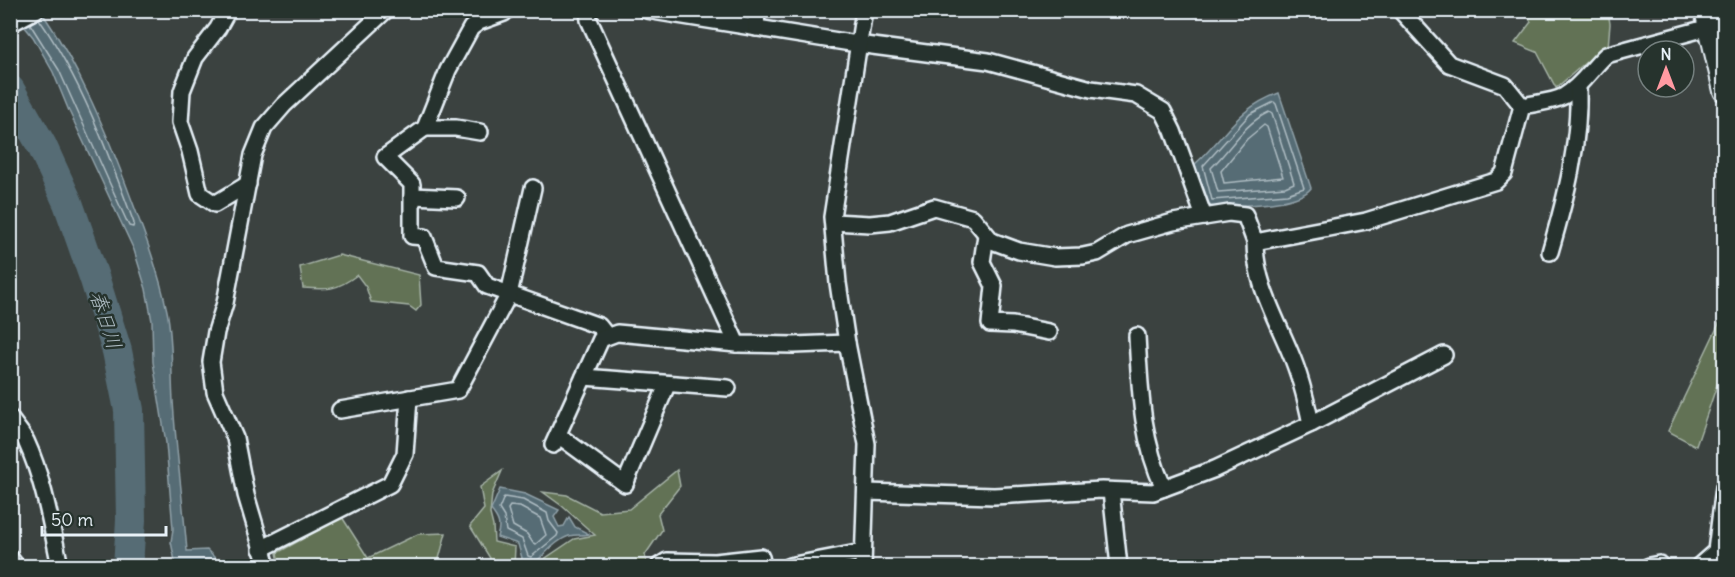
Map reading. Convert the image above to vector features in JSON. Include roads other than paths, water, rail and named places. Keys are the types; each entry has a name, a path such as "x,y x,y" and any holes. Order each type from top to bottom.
{"street":[{"path":"10,24 36,10"},
{"path":"228,10 218,28 195,58 182,91 180,122 190,151 200,194 215,204 248,184"},
{"path":"267,567 246,495 235,438 215,392 211,362 216,332 225,303 253,155 264,128 284,105 386,10"},
{"path":"506,10 471,28 448,70 425,128 385,157 412,184 412,236 424,237 436,267 478,273 487,286 599,326 607,336"},
{"path":"588,10 589,20 737,344"},
{"path":"646,10 857,44 988,61 1091,89 1136,94 1163,111 1173,131 1204,217"},
{"path":"756,27 757,10"},
{"path":"789,567 862,560 867,444 847,343 838,283 833,222 857,44 864,10"},
{"path":"1400,10 1449,64 1505,85 1522,106"},
{"path":"1522,106 1562,97 1578,86 1606,55 1713,20 1725,91"},
{"path":"1550,252 1572,169 1579,117 1578,86"},
{"path":"1255,242 1366,221 1496,181 1504,174 1522,106"},
{"path":"425,128 456,128 480,132"},
{"path":"340,410 458,390 509,294 533,188"},
{"path":"412,196 457,198"},
{"path":"833,222 870,224 890,222 934,207 973,218 992,241 1019,250 1055,256 1083,256 1097,253 1127,235 1173,222 1229,213 1245,215 1255,242 1255,263 1305,394 1311,424"},
{"path":"986,235 982,262 994,286 990,324 1013,325 1049,332"},
{"path":"667,385 624,484 556,440 601,339 607,336 617,333 737,344 847,343"},
{"path":"1137,336 1140,394 1145,432 1154,466 1164,488"},
{"path":"866,492 994,496 1112,491 1153,492 1215,469 1311,424 1444,355"},
{"path":"584,377 728,388"},
{"path":"261,549 390,484 405,454 409,398"},
{"path":"10,418 25,440 32,458 43,492 60,567"},
{"path":"1699,567 1716,551 1725,487"},
{"path":"1112,491 1119,567"},
{"path":"659,567 667,561 715,562 761,557 763,567"},
{"path":"10,558 16,567"},
{"path":"1649,567 1659,564 1661,567"}],"water":[{"path":"12,11 41,11 80,78 122,174 160,282 169,322 174,420 187,551 207,550 221,566 176,566 171,542 173,529 166,443 153,362 152,321 146,289 134,250 53,72 33,37"},
{"path":"1279,93 1311,188 1304,194 1281,201 1215,207 1207,205 1195,164 1241,115"},
{"path":"500,489 525,494 559,510 554,517 559,527 564,526 569,517 575,527 589,534 572,535 560,540 537,561 537,566 518,566 522,558 518,544 497,537 498,523 491,510"}],"waterway":[{"name":"春日川","path":"10,90 42,146 68,203 117,351 129,410 131,520 128,566"}]}
